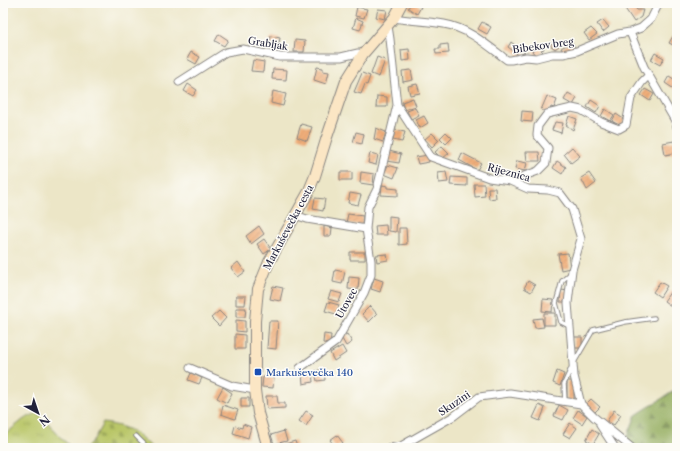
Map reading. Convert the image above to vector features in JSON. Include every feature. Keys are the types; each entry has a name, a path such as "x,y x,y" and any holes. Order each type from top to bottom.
{"main road":[{"name":"Markuševečka cesta","path":"268,448 258,414 255,390 258,289 269,262 315,176 346,81 363,54 391,22 402,3"}],"street":[{"name":"Bibekov breg","path":"391,22 445,24 460,28 478,38 507,60 511,60 526,57 536,58 552,54 570,53 618,34 630,32 640,28 651,20 659,3"},
{"name":"Rijeznica","path":"391,22 390,39 397,105 431,157 489,178 510,181 528,189 548,190 560,193 572,210 581,239 572,272 568,303 574,376 581,404"},
{"path":"630,32 649,75 677,127"},
{"name":"Grabljak","path":"179,82 226,52 243,49 280,57 341,56 358,53 363,54"},
{"path":"510,181 538,171 546,163 548,148 536,135 538,126 547,114 572,108 581,110 601,122 620,130 626,125 631,98 649,75"},
{"name":"Utovec","path":"300,368 336,342 364,293 370,275 371,260 366,229 368,207 377,189 397,105"},
{"path":"295,215 307,220 366,229"},
{"path":"190,368 232,386 255,390"},
{"name":"Skuzini","path":"390,448 401,446 454,416 479,397 510,393 581,404"},
{"path":"581,404 594,417 632,448"},
{"path":"594,417 614,448"}],"lane":[{"path":"570,327 561,322 556,303 562,281 572,272"},
{"path":"565,402 564,384 573,364 593,330 625,322 654,318"},
{"path":"136,436 146,447"}],"green space":[{"path":"677,389 677,448 631,448 625,443 636,415"},
{"path":"39,412 59,436 72,448 3,448 3,436 24,419"},
{"path":"103,423 124,427 130,430 141,437 152,448 85,448 94,439"}],"building":[{"path":"411,3 421,7 417,14 408,8"},
{"path":"632,3 637,10 643,10 641,17 634,22 624,7"},
{"path":"357,7 367,9 364,18 355,16"},
{"path":"378,9 387,10 385,19 376,17"},
{"path":"356,18 363,21 360,30 353,28"},
{"path":"603,20 609,27 603,32 597,24"},
{"path":"482,22 491,27 487,34 478,29"},
{"path":"591,28 597,34 589,40 584,33"},
{"path":"219,34 228,40 224,46 215,41"},
{"path":"271,36 280,38 277,53 268,51"},
{"path":"673,36 677,38 677,47 669,43"},
{"path":"295,40 305,41 304,52 294,52"},
{"path":"555,41 559,46 555,49 550,45"},
{"path":"511,42 525,53 521,57 508,47"},
{"path":"572,42 575,47 564,53 561,48"},
{"path":"448,44 449,53 436,54 435,49 440,49 440,45"},
{"path":"542,45 544,49 541,50 543,52 536,56 532,51"},
{"path":"409,49 410,60 402,61 401,50"},
{"path":"191,52 200,57 196,64 187,59"},
{"path":"655,53 664,58 660,65 651,60"},
{"path":"377,57 385,60 379,77 371,74"},
{"path":"253,60 264,62 263,72 251,71"},
{"path":"317,67 323,68 323,71 329,72 326,84 314,80"},
{"path":"273,69 287,70 286,80 272,79"},
{"path":"411,70 413,80 403,82 402,71"},
{"path":"362,73 370,76 367,85 365,84 361,94 354,92"},
{"path":"669,76 677,81 674,89 665,83"},
{"path":"188,84 197,90 193,96 184,91"},
{"path":"417,84 420,93 410,95 408,86"},
{"path":"645,89 654,94 650,101 641,95"},
{"path":"273,91 286,94 283,106 271,103"},
{"path":"568,93 577,98 573,105 564,100"},
{"path":"377,96 387,97 387,107 376,107"},
{"path":"547,96 557,100 554,108 551,107 549,113 541,110"},
{"path":"413,98 416,106 404,110 402,102"},
{"path":"591,100 600,106 596,113 587,107"},
{"path":"415,108 419,115 411,119 407,111"},
{"path":"605,109 614,115 610,121 601,116"},
{"path":"522,111 533,112 532,122 521,121"},
{"path":"616,114 625,120 621,127 612,121"},
{"path":"424,116 428,123 420,128 416,120"},
{"path":"569,116 577,119 573,130 566,125"},
{"path":"555,122 563,123 561,133 552,130"},
{"path":"301,124 312,127 307,141 297,137"},
{"path":"376,128 386,132 383,142 374,139"},
{"path":"395,130 405,132 402,142 393,140"},
{"path":"356,132 364,134 362,144 353,142"},
{"path":"446,132 452,138 446,144 440,138"},
{"path":"432,133 439,140 432,147 425,139"},
{"path":"674,141 676,153 665,155 663,143"},
{"path":"442,146 449,153 442,159 435,152"},
{"path":"572,147 580,156 571,163 564,154"},
{"path":"389,151 401,154 399,163 386,161"},
{"path":"526,152 539,152 540,161 527,161"},
{"path":"370,153 378,155 376,165 368,163"},
{"path":"462,153 481,163 477,170 459,160"},
{"path":"428,155 429,162 418,164 416,157"},
{"path":"517,161 527,163 525,171 515,169"},
{"path":"557,161 566,167 562,174 553,168"},
{"path":"388,165 398,168 394,178 384,174"},
{"path":"340,172 352,172 352,180 340,180"},
{"path":"361,172 374,174 373,185 360,183"},
{"path":"446,172 448,182 439,183 438,173"},
{"path":"589,173 596,183 587,190 581,178"},
{"path":"451,177 467,178 467,186 450,185"},
{"path":"474,184 484,184 485,196 475,197"},
{"path":"382,185 388,186 388,188 398,189 398,196 381,195"},
{"path":"488,188 495,188 496,198 489,199"},
{"path":"350,193 361,195 358,205 348,203"},
{"path":"315,198 325,199 323,211 313,209"},
{"path":"348,214 363,216 362,225 346,223"},
{"path":"389,216 397,217 396,232 389,231"},
{"path":"386,225 387,235 376,235 375,226"},
{"path":"259,226 264,234 251,244 246,236"},
{"path":"324,226 332,228 331,236 324,236"},
{"path":"399,228 406,228 407,244 399,245"},
{"path":"264,239 271,249 264,254 257,244"},
{"path":"350,252 365,252 365,260 350,260"},
{"path":"568,253 570,268 561,270 558,254"},
{"path":"387,254 388,260 377,262 376,255"},
{"path":"238,262 245,272 238,277 231,268"},
{"path":"335,270 345,272 342,284 333,282"},
{"path":"349,277 359,278 358,290 348,289"},
{"path":"374,278 383,281 380,292 371,289"},
{"path":"528,281 535,285 531,292 524,288"},
{"path":"660,282 667,286 660,297 653,292"},
{"path":"273,286 283,288 280,301 270,299"},
{"path":"561,290 568,291 567,302 560,302"},
{"path":"331,291 342,294 339,302 328,299"},
{"path":"671,291 677,295 671,306 664,301"},
{"path":"236,296 246,296 245,305 236,305"},
{"path":"543,299 553,300 552,312 542,311"},
{"path":"328,302 339,305 336,314 325,311"},
{"path":"370,306 377,314 369,322 362,314"},
{"path":"236,308 246,308 245,317 236,317"},
{"path":"219,311 226,318 219,326 211,318"},
{"path":"544,313 555,313 555,325 544,325"},
{"path":"542,318 544,327 535,328 533,319"},
{"path":"236,320 245,321 245,332 236,331"},
{"path":"269,321 278,321 276,349 267,348"},
{"path":"235,334 245,335 245,349 235,349"},
{"path":"324,334 331,335 330,344 323,343"},
{"path":"347,334 352,342 346,346 341,337"},
{"path":"574,337 582,337 582,348 574,348"},
{"path":"342,346 346,353 334,361 330,353"},
{"path":"324,369 325,380 317,381 315,371"},
{"path":"557,371 564,374 560,386 553,383"},
{"path":"312,372 313,382 303,384 302,373"},
{"path":"191,373 202,378 199,384 188,380"},
{"path":"263,377 274,377 273,388 262,387"},
{"path":"567,381 574,381 574,401 567,401"},
{"path":"223,387 232,393 227,403 217,398"},
{"path":"266,396 277,396 278,403 285,403 285,408 267,409"},
{"path":"241,398 249,398 249,407 241,407"},
{"path":"591,399 600,407 594,413 585,405"},
{"path":"223,405 238,410 235,419 221,414"},
{"path":"539,405 545,408 540,421 533,418"},
{"path":"559,405 568,410 563,420 554,416"},
{"path":"578,410 587,416 582,424 573,418"},
{"path":"614,410 621,415 614,425 607,421"},
{"path":"306,411 313,415 306,426 299,421"},
{"path":"570,423 577,428 570,438 563,434"},
{"path":"243,424 251,427 248,438 233,433 235,426 242,428"},
{"path":"592,429 599,434 593,444 586,440"},
{"path":"284,431 287,441 274,444 271,435"},
{"path":"337,435 343,443 336,448 330,440"},
{"path":"295,441 297,447 283,448 282,445"}],"place":[{"name":"Markuševečka 140","path":"258,372"}]}
